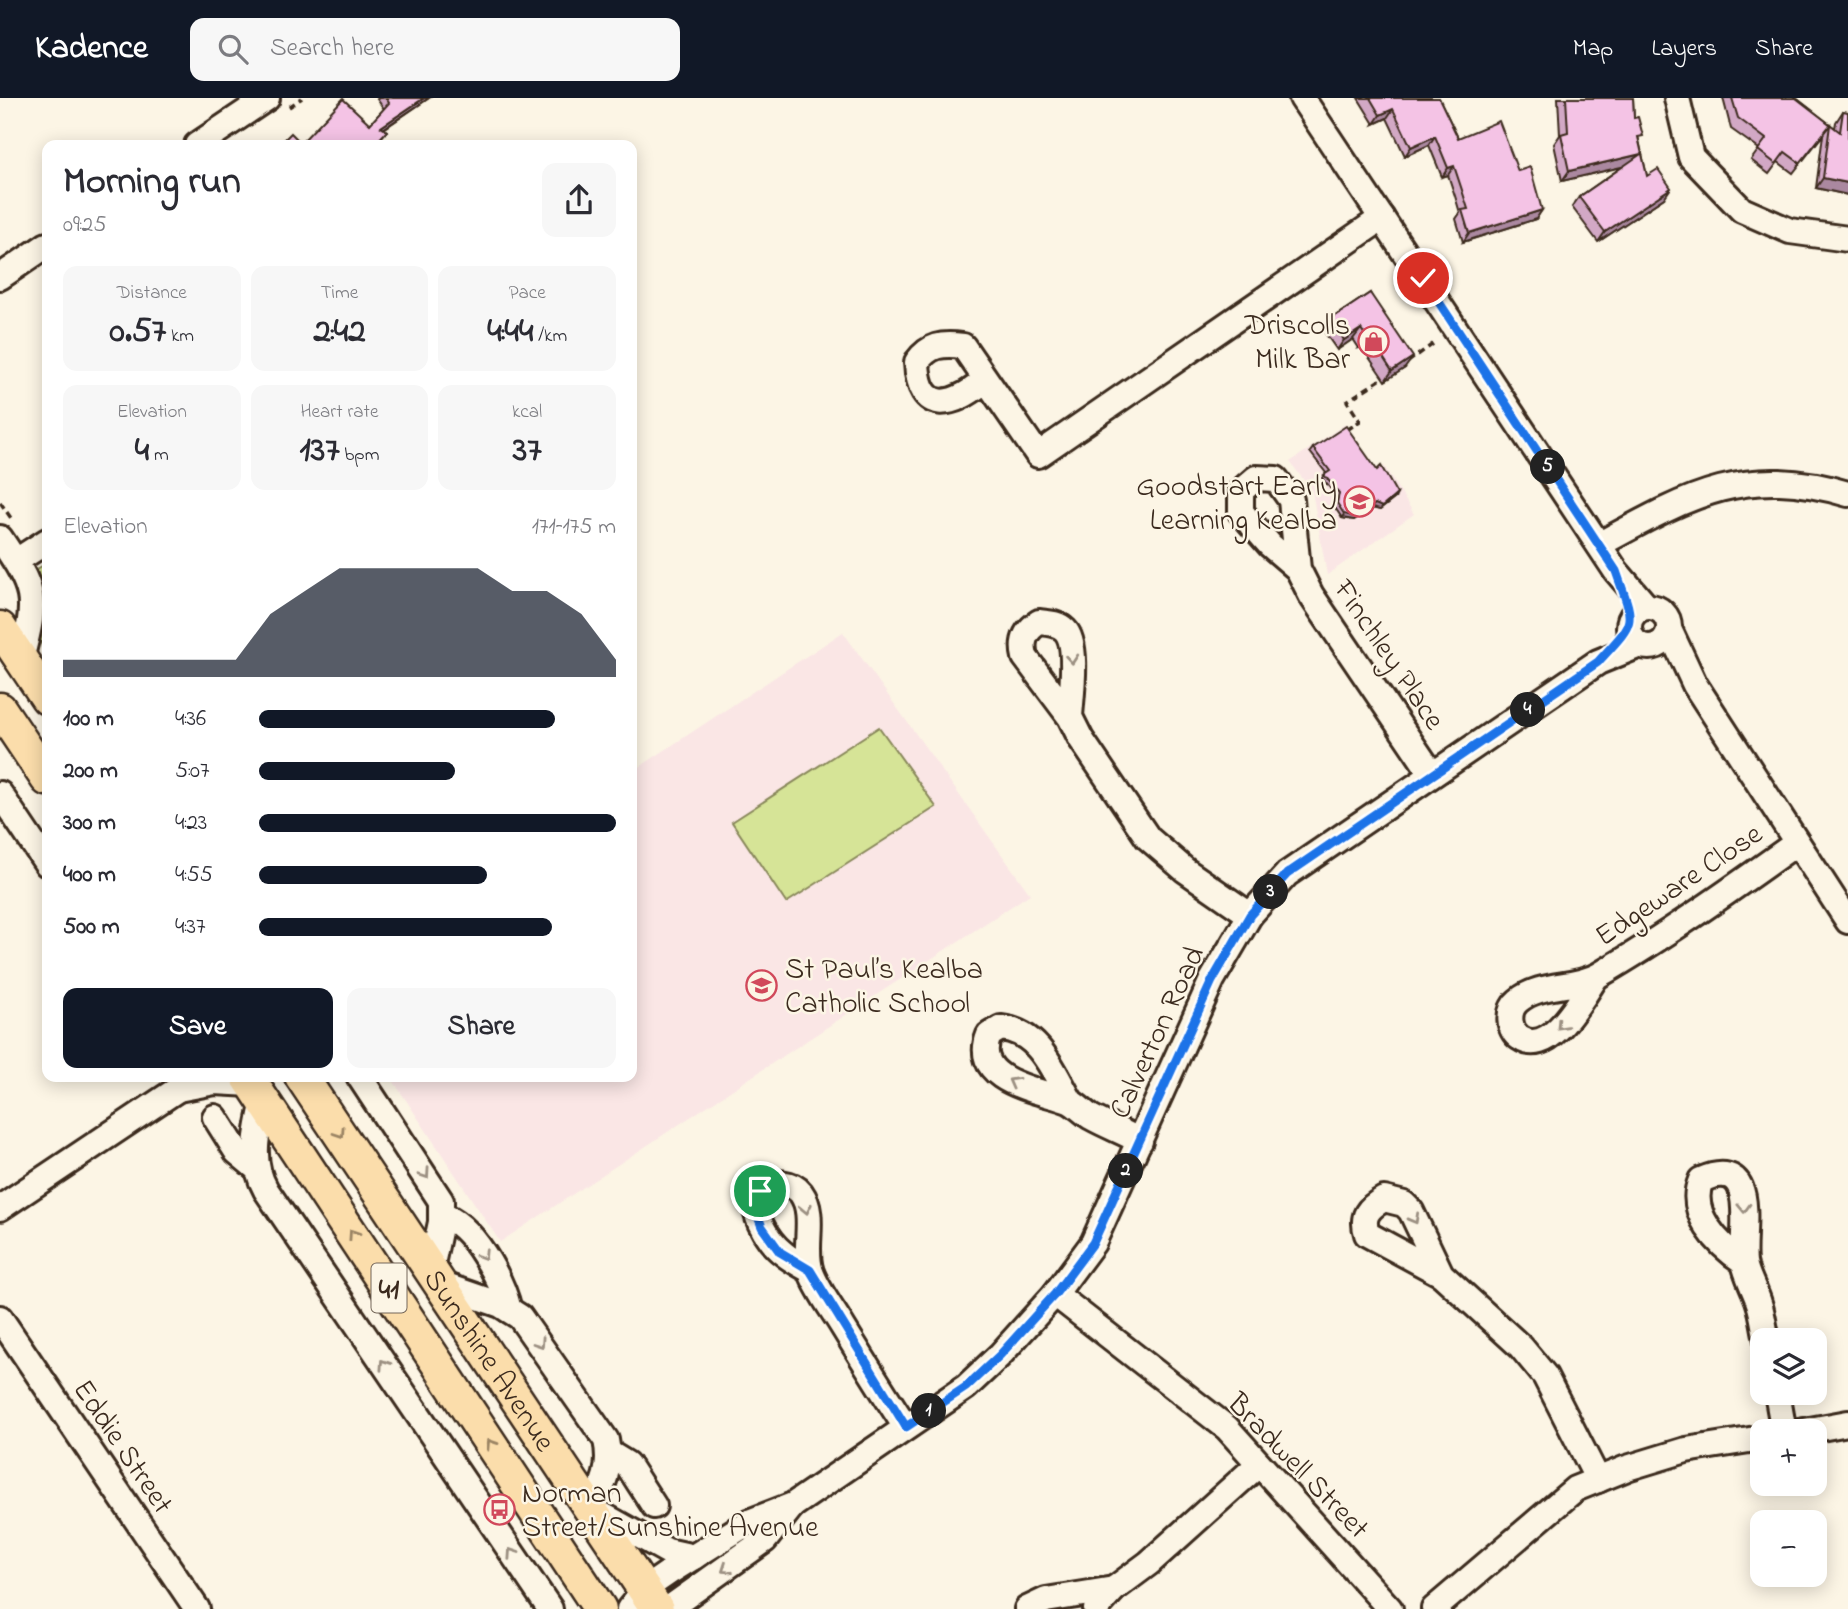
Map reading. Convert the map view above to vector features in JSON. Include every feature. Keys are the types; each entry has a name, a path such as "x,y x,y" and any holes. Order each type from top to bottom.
{"main road":[{"path":"0,628 42,690"},
{"path":"0,709 42,772"},
{"path":"22,742 42,721"},
{"name":"Sunshine Avenue","path":"305,1082 590,1508 650,1604"},
{"name":"Sunshine Avenue","path":"254,1087 600,1609"}],"street":[{"path":"204,140 267,98"},
{"path":"1302,98 1600,544 1645,629 1695,685 1848,921"},
{"path":"1677,98 1690,157 1742,210 1790,231 1848,239"},
{"path":"984,381 1038,455 1382,218"},
{"path":"0,277 42,248"},
{"path":"1600,544 1680,500 1743,483 1815,484 1848,494"},
{"path":"0,538 16,561 31,591 28,632 21,659"},
{"path":"16,561 42,544"},
{"name":"Finchley Place","path":"1298,569 1311,595 1432,774"},
{"name":"Calverton Road","path":"650,1604 694,1557 749,1522 793,1505 966,1387 1000,1355 1055,1294 1093,1243 1212,981 1250,915 1287,874 1645,629"},
{"path":"1070,717 1081,739 1148,838 1185,870 1250,915"},
{"path":"0,794 42,857"},
{"name":"Edgeware Close","path":"1596,977 1796,844"},
{"path":"0,1208 182,1083 215,1082 254,1087 255,1167 266,1190 550,1609"},
{"path":"363,1082 438,1192 441,1214 437,1277 509,1310 528,1326 606,1440 609,1453 603,1487 590,1508 667,1551 694,1557"},
{"path":"1071,1102 1092,1117 1140,1141"},
{"path":"215,1118 237,1152 255,1167"},
{"path":"441,1214 453,1218 464,1227 502,1286 509,1310"},
{"path":"1744,1262 1760,1306 1765,1328"},
{"path":"810,1270 906,1427"},
{"path":"1441,1274 1521,1347 1545,1376 1598,1480"},
{"name":"Bradwell Street","path":"1055,1294 1227,1428 1390,1609"},
{"name":"Eddie Street","path":"0,1318 197,1609"},
{"path":"1827,1427 1848,1423"},
{"path":"1434,1609 1575,1489 1685,1450 1750,1440"},
{"path":"609,1453 627,1464 654,1506"},
{"path":"1096,1609 1114,1589 1149,1563 1259,1464"},
{"name":"Calverton Road","path":"650,1604 765,1540 793,1505"},
{"path":"1027,1609 1046,1600 1114,1589"}],"path":[{"path":"1404,365 1433,344"},
{"path":"1347,430 1360,421 1347,401 1383,378"}],"shaded area":[{"name":"Goodstart Early Learning Kealba","path":"1345,424 1378,470 1384,466 1414,514 1327,575 1312,491 1290,462"},
{"name":"St Paul’s Kealba Catholic School","path":"843,632 1030,894 500,1242 394,1082 637,1082 637,769"}],"green space":[{"path":"42,566 42,594 37,569"},
{"path":"42,609 42,646 39,638"},
{"path":"879,727 936,807 786,903 732,822"}],"building":[{"path":"386,98 424,98 381,127 387,131 379,140 304,140 343,99 370,124 389,103"},
{"path":"1370,98 1439,98 1458,138 1499,121 1518,171 1530,167 1542,210 1469,233 1462,210 1468,209 1454,166 1448,168 1435,136 1411,147 1393,109 1380,115"},
{"path":"1566,98 1633,98 1634,118 1638,117 1643,136 1638,137 1647,176 1658,169 1671,188 1605,232 1579,197 1641,154 1569,171 1561,134 1568,132"},
{"path":"1732,98 1796,98 1840,132 1843,111 1848,112 1848,183 1823,178 1830,125 1800,163 1785,152 1776,164 1758,150 1766,139 1738,118"},
{"path":"291,133 298,140 284,140"},
{"path":"1370,293 1413,357 1392,371 1369,336 1367,338 1361,329 1344,340 1331,319"},
{"name":"Goodstart Early Learning Kealba","path":"1346,426 1377,470 1381,466 1397,494 1382,507 1375,504 1356,517 1344,514 1337,503 1339,493 1324,475 1330,471 1313,448"}],"place":[{"name":"Driscolls Milk Bar","path":"1373,341"},
{"name":"Goodstart Early Learning Kealba","path":"1360,502"},
{"name":"St Paul’s Kealba Catholic School","path":"762,985"},
{"name":"Norman Street/Sunshine Avenue","path":"499,1509"}],"route":[{"path":"760,1191 756,1199 756,1211 762,1227 780,1252 810,1270 906,1427 966,1387 1000,1355 1055,1294 1093,1243 1212,981 1250,915 1287,874 1598,662 1628,630 1632,615 1616,571 1423,278"}]}
